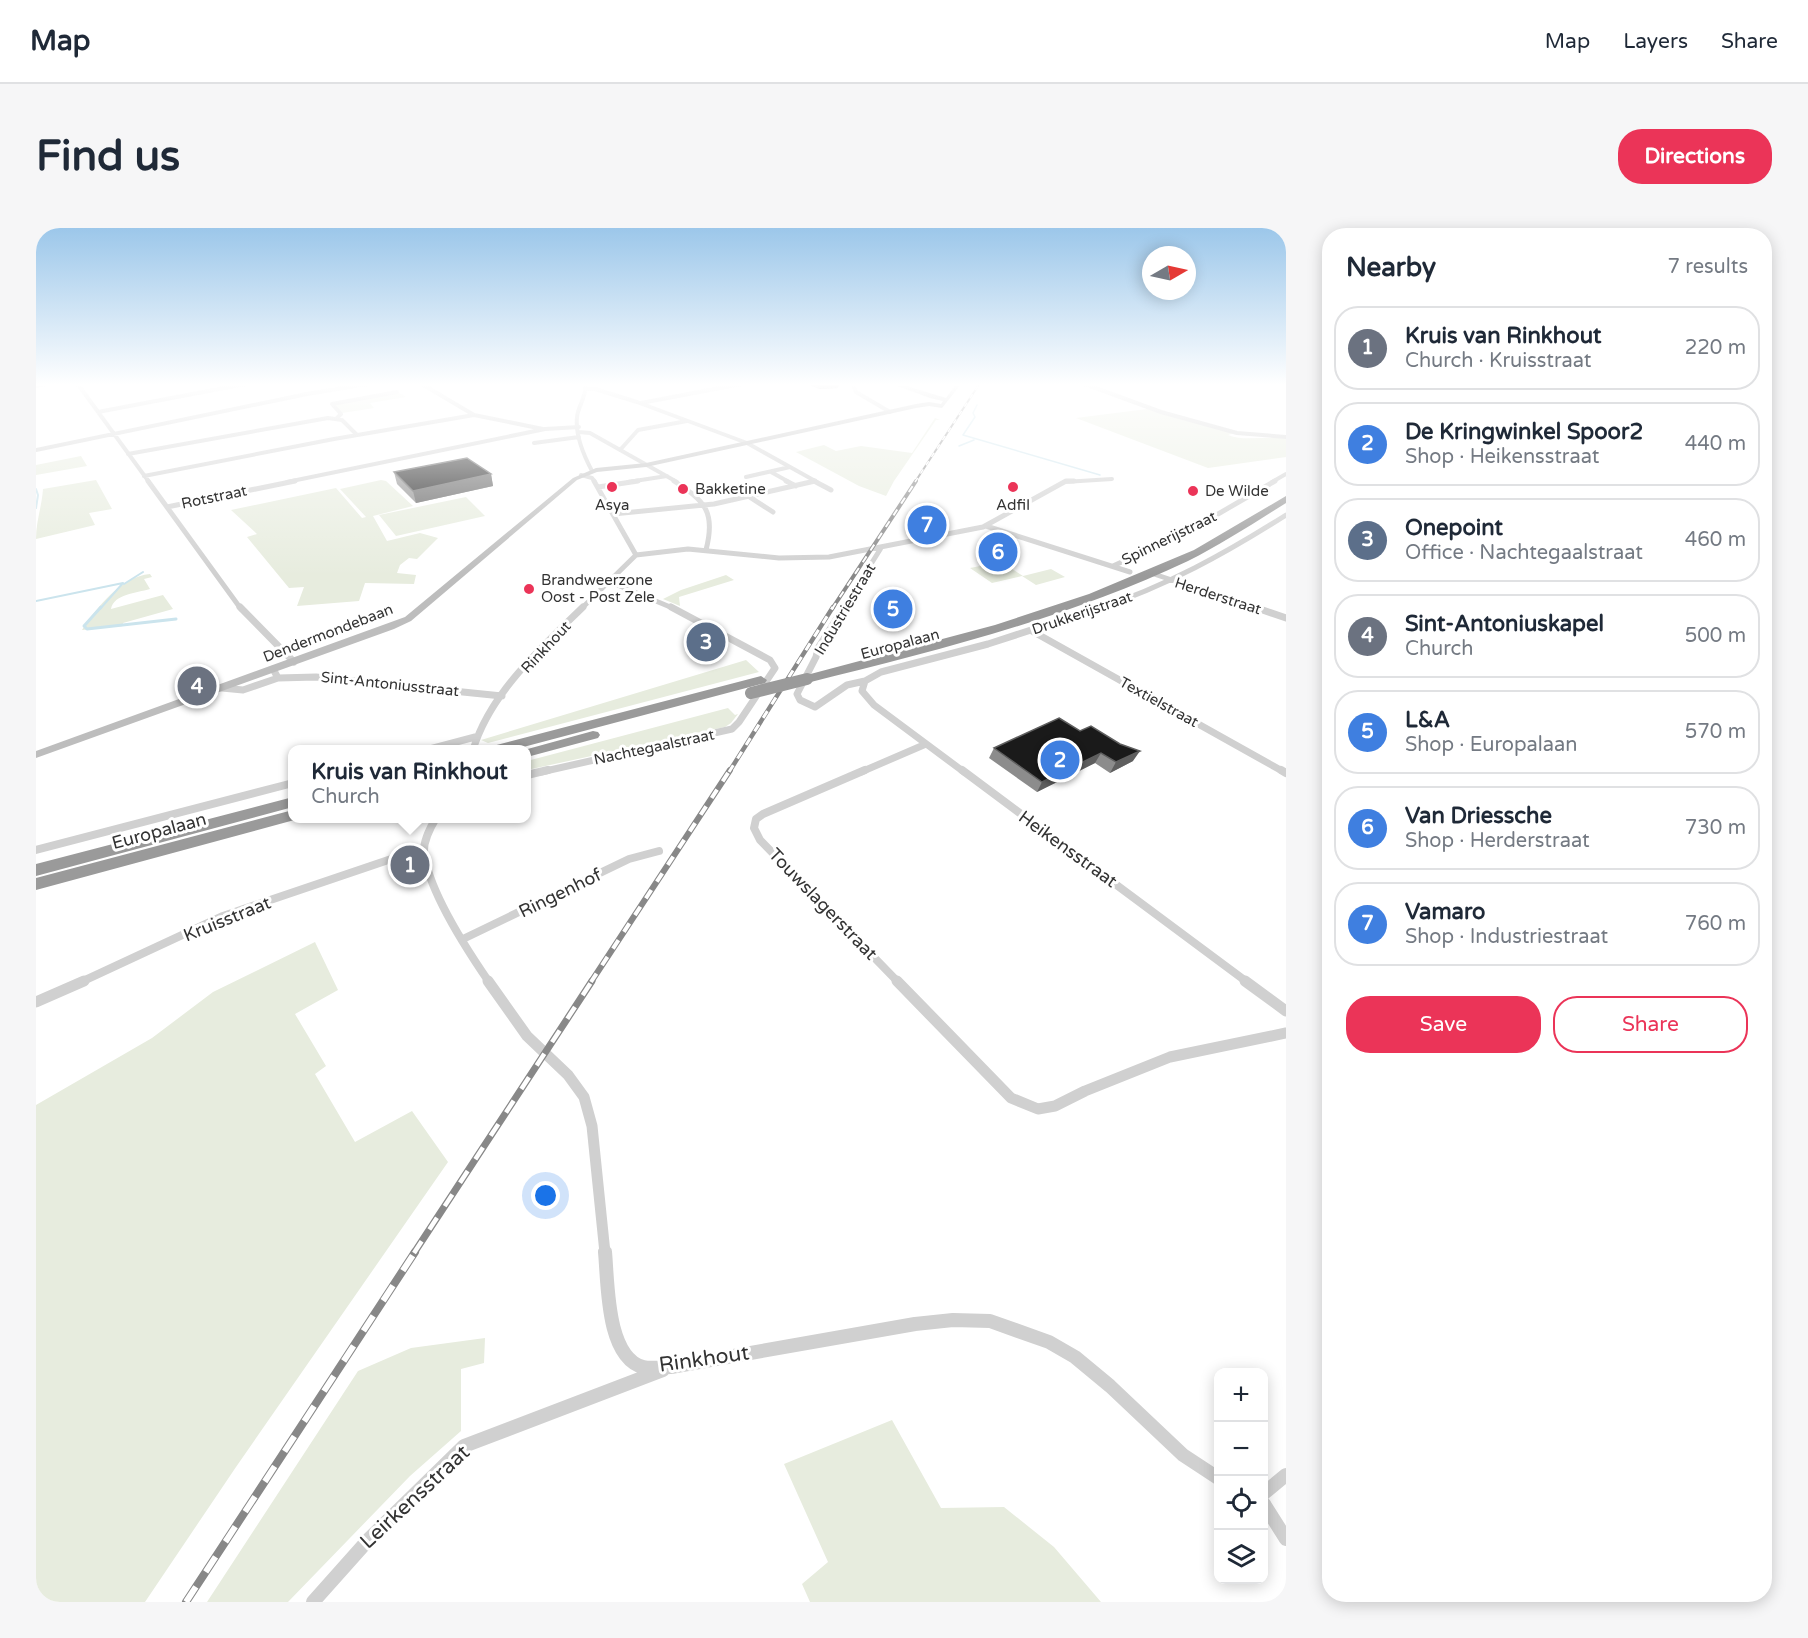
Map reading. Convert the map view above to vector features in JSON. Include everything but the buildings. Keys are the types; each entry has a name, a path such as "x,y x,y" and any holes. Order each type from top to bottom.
{"highway":[{"name":"Europalaan","path":"513,745 1006,615 1130,572 1218,529 1286,488"},
{"name":"Europalaan","path":"531,752 1017,622 1106,592 1151,573 1220,540 1286,499"},
{"name":"Europalaan","path":"36,870 288,803"},
{"name":"Europalaan","path":"36,884 288,816"}],"street":[{"path":"123,447 233,598 294,662"},
{"path":"128,454 166,447"},
{"path":"144,476 294,447"},
{"name":"Rotstraat","path":"167,507 457,447"},
{"path":"582,447 583,455 592,471"},
{"path":"581,475 592,478 636,555 674,549 706,550 711,530 705,505 685,486 615,447"},
{"name":"Dendermondebaan","path":"36,754 222,688 276,674 294,662 408,619 581,475 592,471 646,465 728,447"},
{"path":"754,447 831,490"},
{"path":"746,477 790,467"},
{"path":"771,472 795,486"},
{"name":"Spinnerijstraat","path":"1113,566 1187,532 1286,474"},
{"path":"598,487 667,476"},
{"name":"Industriestraat","path":"706,550 772,559 805,560 881,548 986,526 1066,481 1112,479"},
{"path":"613,513 705,505 815,481"},
{"path":"748,496 773,512"},
{"name":"Drukkerijstraat","path":"865,681 881,672 988,644 1115,603 1171,581 1237,546 1286,515"},
{"path":"986,526 1130,572"},
{"name":"Industriestraat","path":"865,681 847,685 815,707 800,700 797,694 818,648 881,548"},
{"name":"Rinkhout","path":"474,745 475,737 502,696 636,555"},
{"name":"Herderstraat","path":"1151,573 1286,618"},
{"name":"Nachtegaalstraat","path":"531,774 732,729 775,668 770,660 678,609 629,588 608,582"},
{"name":"Textielstraat","path":"1032,630 1286,773"},
{"name":"Sint-Antoniusstraat","path":"276,674 502,696"},
{"name":"Heikensstraat","path":"865,681 862,691 874,705 1286,1011"},
{"path":"445,745 475,737"},
{"name":"Touwslagerstraat","path":"926,744 763,814 756,819 754,828 760,840 1011,1098 1038,1109 1055,1106 1085,1091 1170,1057 1286,1034"},
{"path":"36,850 288,784"},
{"path":"423,851 433,823"},
{"name":"Rinkhout","path":"423,851 431,880 463,939 519,1026 575,1081 586,1099 591,1119 612,1325 624,1354 642,1367 671,1367 915,1324 953,1320 990,1321 1049,1342 1075,1356 1183,1455 1215,1476"},
{"name":"Kruisstraat","path":"36,1002 156,949 223,916 406,854 423,851"},
{"name":"Ringenhof","path":"463,939 629,860 659,851"},
{"name":"Leirkensstraat","path":"313,1602 370,1538 464,1446 671,1367"},
{"path":"1268,1489 1286,1475"},
{"path":"1268,1512 1286,1539"}],"shaded area":[{"path":"816,447 828,447 836,451 869,447 912,453 917,447 886,496 859,486 796,452"},
{"path":"1153,447 1286,447 1286,457 1208,468"},
{"path":"81,456 87,466 36,475 36,465"},
{"path":"96,480 112,509 89,513 95,525 36,539 43,489"},
{"path":"381,480 386,481 413,506 373,516 387,541 420,533 438,538 417,559 409,558 400,565 397,573 416,575 414,584 365,583 359,601 297,606 304,587 289,588 247,537 257,534 231,510 336,488 362,518 366,517 340,489"},
{"path":"466,497 485,516 396,536 379,515"},
{"path":"1001,562 1023,576 1051,569 1065,577 1036,585 1022,576 992,583 970,568"},
{"path":"150,574 152,577 144,579 150,589 121,597 116,600 111,609 163,595 173,609 123,623 123,626 82,630 111,594 129,581"},
{"path":"726,575 734,580 679,597 680,606 663,599 681,590"},
{"path":"746,660 759,672 488,743 481,740"},
{"path":"728,708 735,715 738,714 725,727 531,769 531,760"},
{"path":"315,942 338,990 295,1014 326,1066 315,1074 355,1142 412,1111 448,1162 145,1602 36,1602 36,1105 152,1038 213,992"},
{"path":"485,1338 484,1363 461,1369 461,1431 410,1476 288,1602 207,1602 358,1371 411,1348"},
{"path":"892,1420 941,1508 1004,1507 1054,1547 1101,1602 810,1602 802,1584 828,1562 784,1464"}],"waterway":[{"path":"1005,447 1100,475"},
{"path":"36,489 38,495 36,508"},
{"path":"124,584 143,572"},
{"path":"36,601 123,583 100,609"},
{"path":"101,607 84,626 87,629 176,619"}],"railway":[{"path":"915,482 938,447"},
{"path":"832,609 916,481"},
{"path":"729,772 833,607"},
{"path":"591,982 730,770"},
{"path":"414,1253 592,981"},
{"path":"186,1602 415,1252"}],"place":[{"name":"Asya","path":"612,487"},
{"name":"Adfil","path":"1013,487"},
{"name":"Bakketine","path":"683,489"},
{"name":"De Wilde","path":"1193,491"},
{"name":"Vamaro","path":"927,525"},
{"name":"Van Driessche","path":"998,552"},
{"name":"Brandweerzone Oost - Post Zele","path":"529,589"},
{"name":"L&A","path":"893,609"},
{"name":"Onepoint","path":"706,642"},
{"name":"Sint-Antoniuskapel","path":"197,686"},
{"name":"De Kringwinkel Spoor2","path":"1060,760"},
{"name":"Kruis van Rinkhout","path":"410,865"}]}
